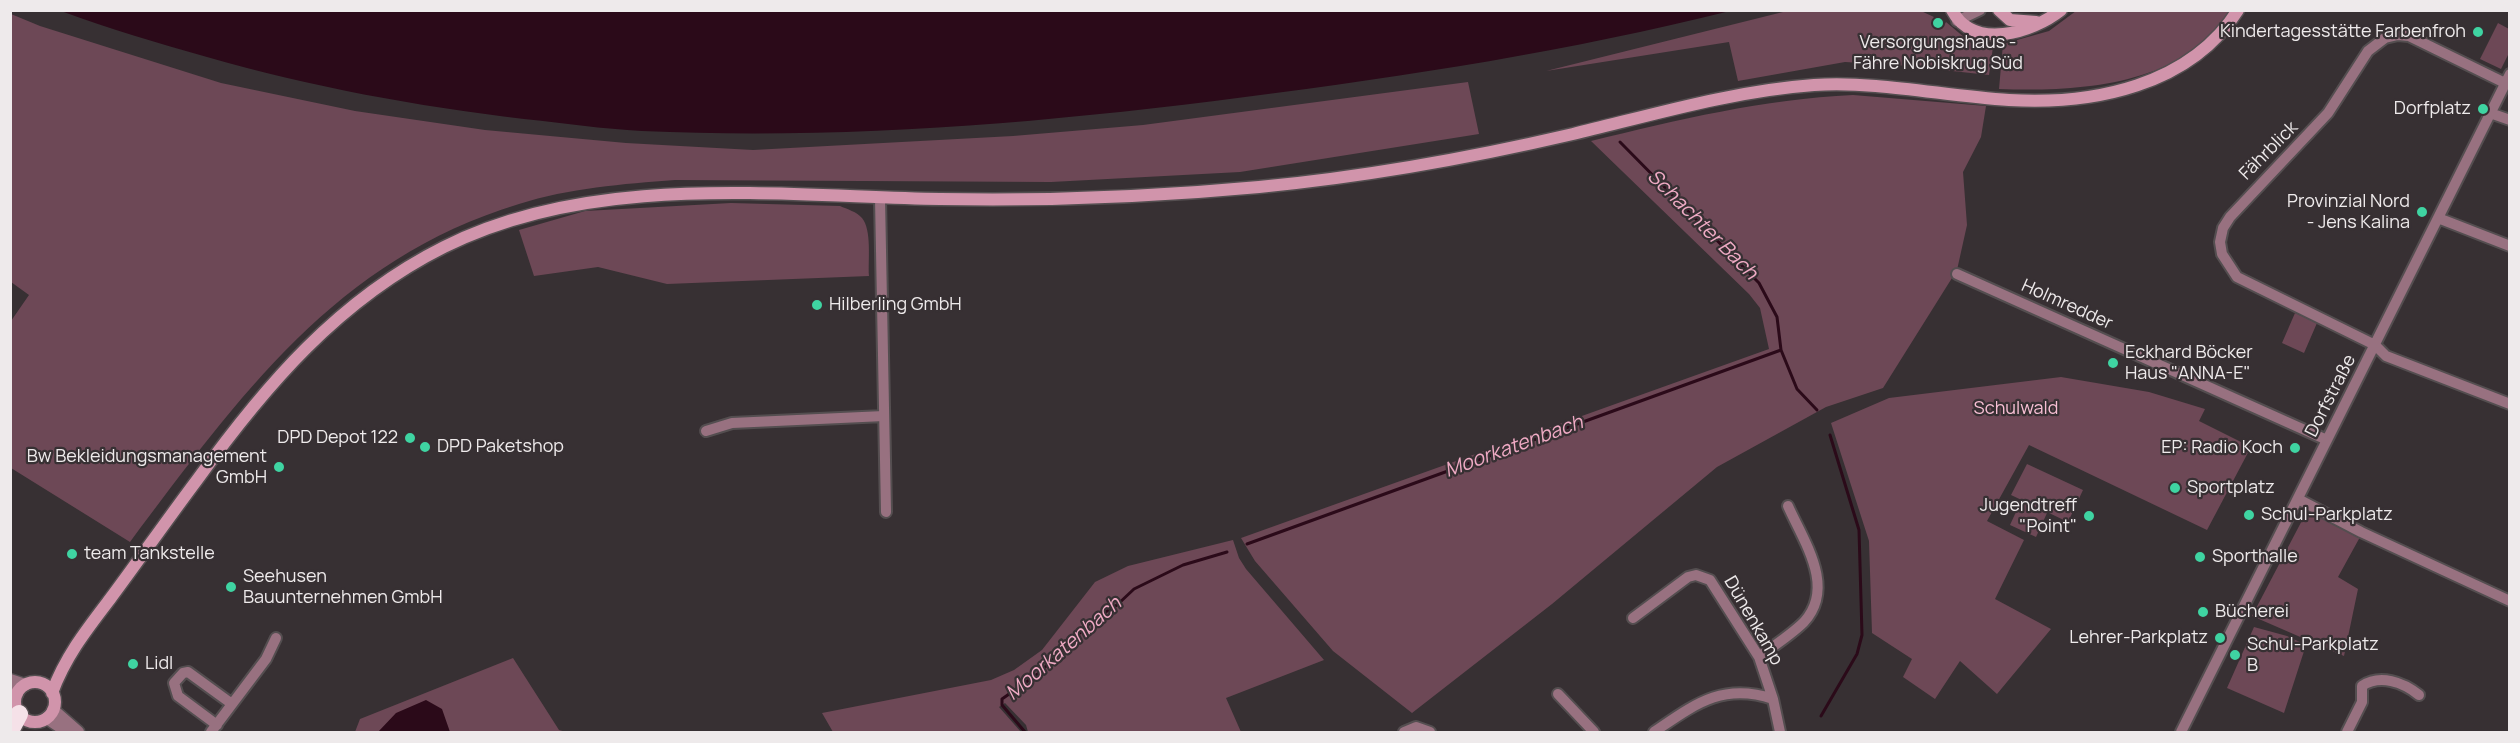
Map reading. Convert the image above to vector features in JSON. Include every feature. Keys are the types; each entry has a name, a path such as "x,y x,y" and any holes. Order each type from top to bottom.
{"highway":[{"path":"10,731 21,722"}],"main road":[{"path":"1999,10 2010,20 2040,22"},
{"path":"1954,16 1977,33 1996,35 2016,32 2061,10"},
{"path":"67,657 22,687 15,704 21,722 39,722 50,714 52,693 67,657 231,433 276,379 340,315 374,289 441,248 525,216 567,206 618,198 716,194 998,200 1132,197 1273,186 1482,153 1686,106 1806,86 1886,85 2008,100 2092,97 2126,90 2175,69 2194,58 2222,34 2238,10"},
{"path":"22,687 52,693"}],"street":[{"path":"1954,16 1980,10"},
{"name":"Fährblick","path":"2507,78 2409,36 2398,35 2385,38 2368,51 2336,101 2315,128 2244,199 2223,228 2222,254 2237,277 2375,345 2386,356 2510,404"},
{"name":"Dorfstraße","path":"2181,732 2507,78"},
{"path":"2490,113 2510,120"},
{"path":"880,198 886,512"},
{"path":"2438,218 2510,246"},
{"name":"Holmredder","path":"1957,274 2327,440"},
{"path":"706,431 732,423 885,416"},
{"path":"2298,499 2361,532 2510,601"},
{"path":"1759,657 1802,624 1817,604 1819,594 1817,575 1788,506"},
{"name":"Dünenkamp","path":"1633,618 1688,577 1704,577 1715,586 1759,657 1773,699 1780,732"},
{"path":"232,704 188,672 183,673 174,683 178,696 214,729 266,659 276,638"},
{"path":"10,680 22,687"},
{"path":"2347,732 2362,702 2362,686 2372,680 2398,683 2419,695"},
{"path":"1654,732 1683,711 1714,696 1746,692 1773,699"},
{"path":"1558,694 1594,732"},
{"path":"50,714 69,732"},
{"path":"50,714 78,732"},
{"path":"1404,732 1416,728 1430,732"}],"green space":[{"path":"1787,11 1921,11 1934,17 1931,24 1942,29 1946,22 1971,43 1993,47 1989,75 1845,62 1738,81 1729,42 1546,71"},
{"path":"2076,11 2231,11 2211,36 2186,55 2158,69 2127,79 2095,85 2062,89 1999,89 2003,44 2049,31"},
{"path":"11,14 40,26 221,83 355,111 485,130 626,143 753,150 1013,136 1143,125 1468,82 1479,134 1240,172 1051,182 675,180 577,190 519,204 454,229 396,260 344,297 297,339 253,386 211,435 130,542 11,468 11,321 29,295 11,282"},
{"path":"2498,23 2509,29 2509,53 2501,69 2480,59"},
{"path":"1853,95 1986,106 1981,137 1963,172 1967,225 1957,270 1883,388 1826,407 1717,467 1552,604 1412,713 1333,651 1255,561 1241,538 1769,349 1760,308 1749,294 1591,141 1688,118 1754,106"},
{"path":"731,203 840,206 855,212 862,218 867,230 869,276 667,284 598,267 534,276 519,230 585,211"},
{"path":"2295,313 2317,323 2304,353 2282,343"},
{"name":"Schulwald","path":"2061,377 2149,392 2205,409 2199,421 2251,447 2207,530 2029,445 1987,521 2024,540 1995,599 2051,629 1997,694 1960,661 1935,699 1903,677 1912,659 1872,633 1869,541 1831,423 1889,398"},
{"path":"2027,464 2083,490 2068,522 2011,495"},
{"path":"2021,501 2047,513 2036,537 2010,525"},
{"path":"2308,509 2360,537 2338,577 2358,589 2344,656 2252,616"},
{"path":"1233,540 1239,558 1246,569 1324,660 1226,698 1241,732 1028,732 1026,725 1005,703 999,707 1021,732 833,732 822,713 991,680 1014,670 1042,650 1095,582 1128,566"},
{"path":"2254,627 2287,636 2306,645 2284,713 2227,688"},
{"path":"513,658 559,730 566,732 355,732 360,719"}],"shaded area":[{"path":"61,11 1730,11 1610,38 1489,61 1245,97 1020,122 869,131 718,133 598,127 404,102 246,68 115,30"},
{"path":"426,700 442,709 450,732 378,732 396,713"}],"waterway":[{"name":"Schachter Bach","path":"1620,142 1759,283 1777,317 1781,350 1797,389 1817,410"},
{"name":"Moorkatenbach","path":"1247,544 1781,350"},
{"name":"Schachter Bach","path":"1821,716 1857,654 1862,635 1859,530 1830,435"},
{"name":"Moorkatenbach","path":"1025,732 1002,705 1002,699 1039,673 1094,619 1117,605 1134,589 1183,565 1227,552"}],"place":[{"name":"Versorgungshaus - Fähre Nobiskrug Süd","path":"1938,23"},
{"name":"Kindertagesstätte Farbenfroh","path":"2478,32"},
{"name":"Dorfplatz","path":"2483,109"},
{"name":"Provinzial Nord - Jens Kalina","path":"2422,212"},
{"name":"Hilberling GmbH","path":"817,305"},
{"name":"Eckhard Böcker Haus \"ANNA-E\"","path":"2113,363"},
{"name":"DPD Depot 122","path":"410,438"},
{"name":"DPD Paketshop","path":"425,447"},
{"name":"EP: Radio Koch","path":"2295,448"},
{"name":"Bw Bekleidungsmanagement GmbH","path":"279,467"},
{"name":"Sportplatz","path":"2175,488"},
{"name":"Schul-Parkplatz","path":"2249,515"},
{"name":"Jugendtreff \"Point\"","path":"2089,516"},
{"name":"team Tankstelle","path":"72,554"},
{"name":"Sporthalle","path":"2200,557"},
{"name":"Seehusen Bauunternehmen GmbH","path":"231,587"},
{"name":"Bücherei","path":"2203,612"},
{"name":"Lehrer-Parkplatz","path":"2220,638"},
{"name":"Schul-Parkplatz B","path":"2235,655"},
{"name":"Lidl","path":"133,664"}]}
